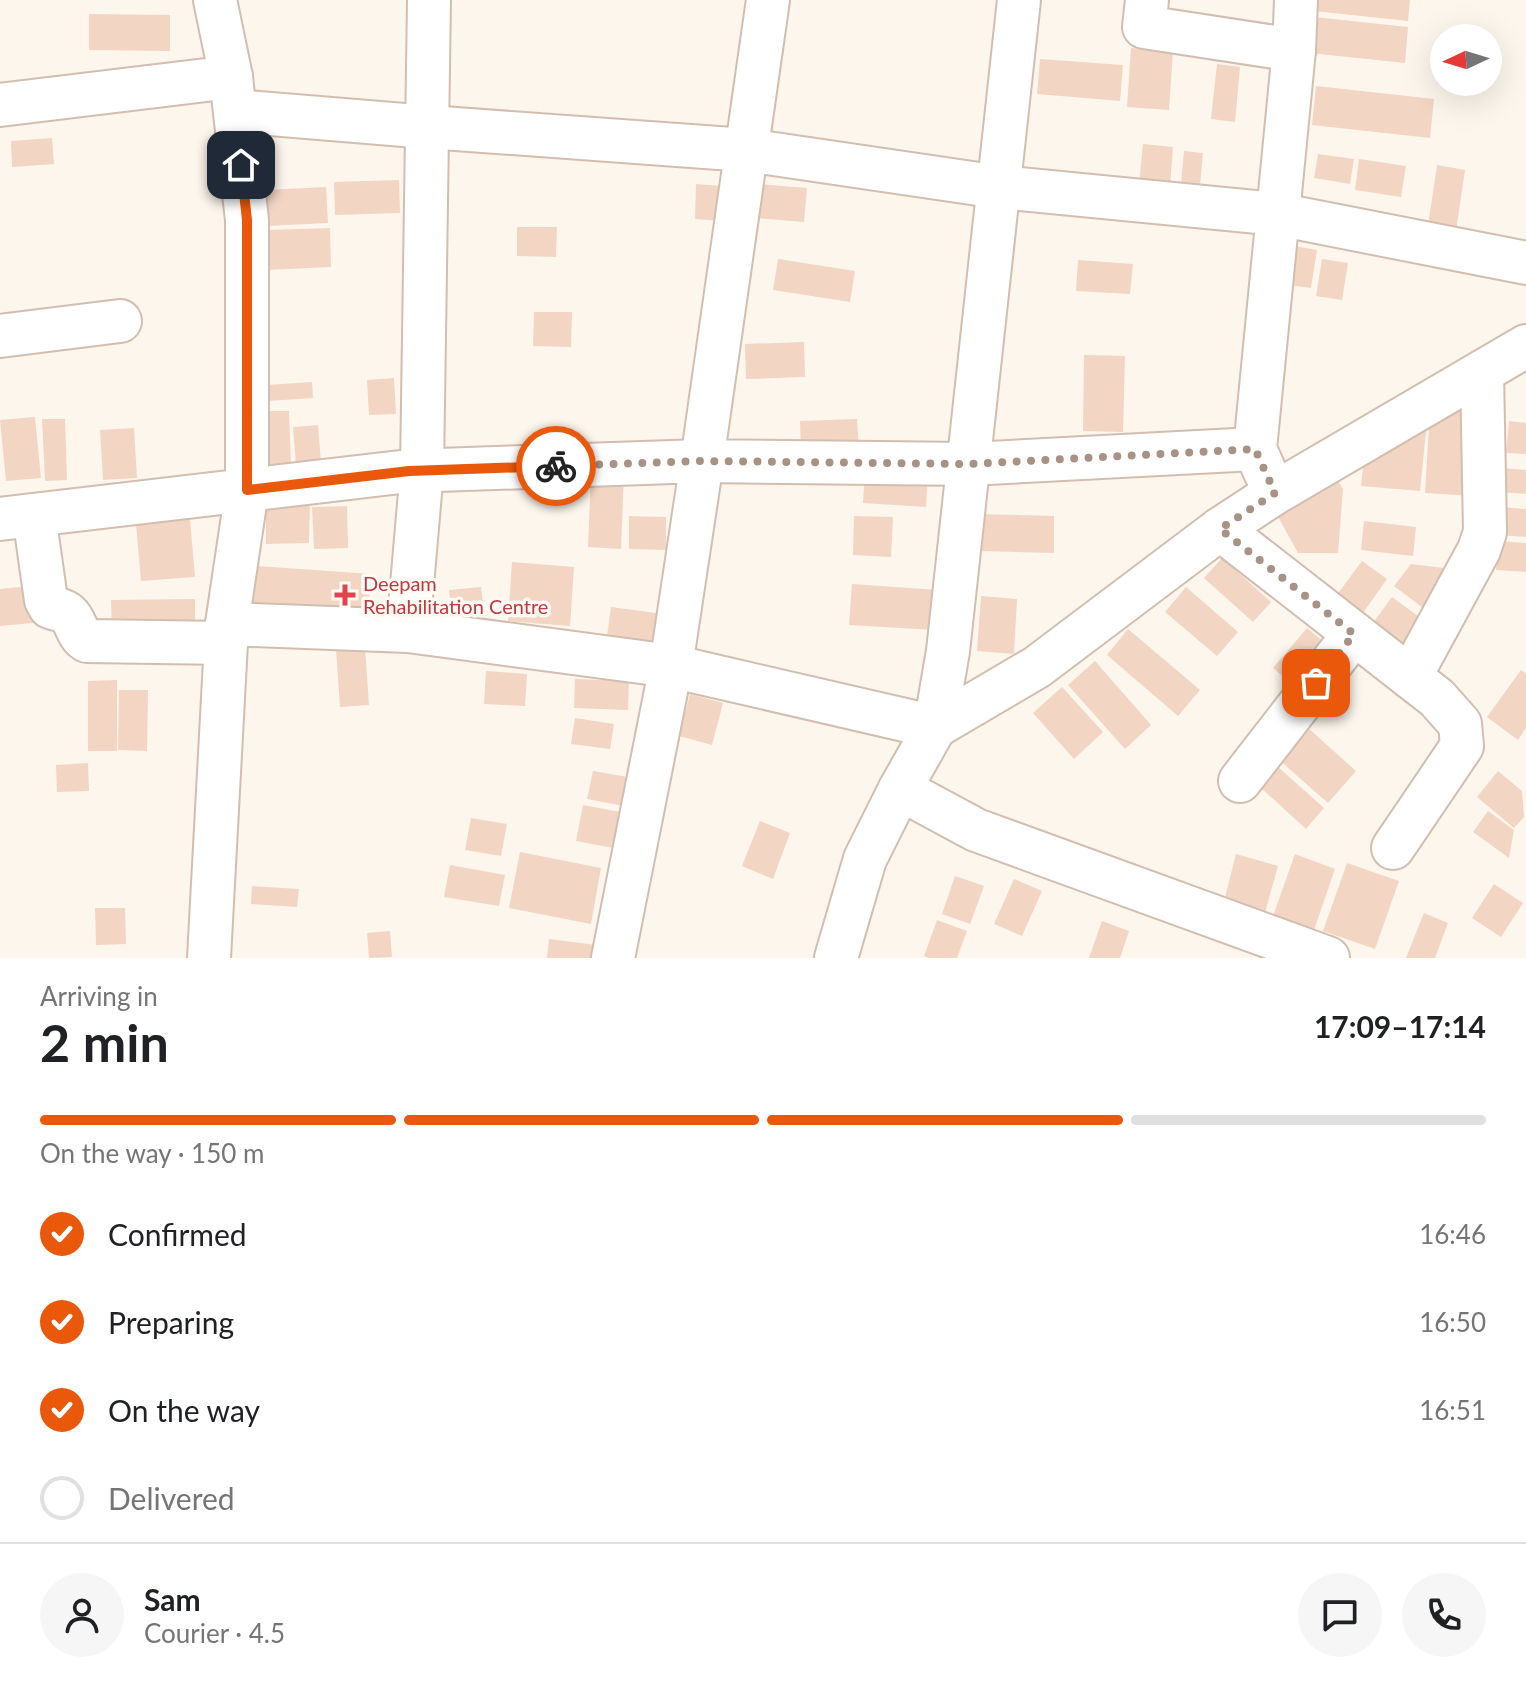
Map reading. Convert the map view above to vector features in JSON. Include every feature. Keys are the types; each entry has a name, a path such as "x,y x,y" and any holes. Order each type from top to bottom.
{"street":[{"path":"209,958 226,633 247,490 247,220 233,94 215,0"},
{"path":"408,631 422,470 429,0"},
{"path":"613,958 671,666 768,0"},
{"path":"836,958 865,859 935,727 948,651 1019,0"},
{"path":"1147,0 1144,27 1294,50"},
{"path":"1275,493 1255,449 1294,50 1296,0"},
{"path":"0,105 233,94 428,127 746,150 999,187 1277,214 1526,263"},
{"path":"0,336 120,321"},
{"path":"1255,449 969,464 702,461 422,470 17,517 46,600 50,607 71,616 81,637 87,641 226,633 408,631 671,666 935,727 1037,667 1220,529 1275,493 1526,346"},
{"path":"1410,677 1479,550 1485,532 1482,372"},
{"path":"1220,529 1437,698 1460,724 1462,746 1393,848"},
{"path":"1240,781 1354,634"},
{"path":"900,789 976,830 1328,958"}],"building":[{"path":"1315,0 1410,0 1408,21 1314,11"},
{"path":"89,14 170,15 170,51 89,50"},
{"path":"1314,17 1408,27 1405,63 1310,53"},
{"path":"1131,48 1173,51 1169,110 1127,107"},
{"path":"1040,59 1123,65 1120,101 1037,94"},
{"path":"1217,64 1240,67 1235,122 1211,119"},
{"path":"1316,86 1434,99 1430,138 1312,125"},
{"path":"52,138 54,164 12,167 11,141"},
{"path":"1143,144 1173,147 1170,186 1139,184"},
{"path":"1184,151 1203,153 1200,185 1181,184"},
{"path":"1318,154 1354,159 1350,184 1314,178"},
{"path":"1359,159 1406,166 1401,197 1355,190"},
{"path":"1437,165 1465,170 1456,231 1428,226"},
{"path":"399,180 400,213 335,215 334,182"},
{"path":"696,184 722,186 720,221 695,219"},
{"path":"758,184 807,188 804,222 755,218"},
{"path":"326,187 328,223 268,226 266,190"},
{"path":"517,227 557,227 556,257 517,256"},
{"path":"330,228 331,267 267,270 265,230"},
{"path":"1294,246 1317,250 1311,288 1288,285"},
{"path":"778,259 855,271 850,302 773,290"},
{"path":"1322,259 1348,263 1342,300 1316,296"},
{"path":"1078,260 1133,264 1130,294 1076,291"},
{"path":"534,312 572,312 571,347 533,346"},
{"path":"804,342 805,377 746,379 745,344"},
{"path":"1084,355 1125,356 1123,432 1083,431"},
{"path":"394,378 396,414 369,415 367,380"},
{"path":"312,382 313,398 268,401 266,385"},
{"path":"1479,399 1474,496 1425,493 1429,427"},
{"path":"263,411 289,411 291,465 264,466"},
{"path":"35,417 41,478 6,481 0,420"},
{"path":"42,419 65,419 67,480 45,481"},
{"path":"857,419 859,448 801,451 800,421"},
{"path":"1509,421 1526,423 1526,454 1506,453"},
{"path":"318,425 321,463 296,465 293,427"},
{"path":"134,428 137,478 103,480 100,430"},
{"path":"1426,431 1420,491 1361,486 1364,457"},
{"path":"1502,468 1526,470 1526,494 1500,492"},
{"path":"865,469 928,473 926,507 863,503"},
{"path":"591,473 624,474 621,549 588,547"},
{"path":"1337,479 1343,489 1338,553 1298,553 1276,513"},
{"path":"266,499 310,499 309,543 266,544"},
{"path":"347,506 348,548 314,549 312,507"},
{"path":"1501,507 1526,509 1526,537 1499,535"},
{"path":"979,514 1054,516 1054,553 978,551"},
{"path":"629,516 666,517 666,550 629,549"},
{"path":"854,516 893,517 891,557 853,555"},
{"path":"190,519 195,577 141,581 136,524"},
{"path":"1364,521 1416,527 1413,556 1361,550"},
{"path":"1499,541 1526,543 1526,572 1496,570"},
{"path":"1222,558 1271,602 1253,622 1204,578"},
{"path":"1362,561 1387,579 1358,620 1333,600"},
{"path":"512,562 574,567 570,626 508,621"},
{"path":"1411,564 1444,568 1458,578 1431,614 1394,586"},
{"path":"244,565 371,574 368,617 241,608"},
{"path":"852,584 938,590 935,630 849,625"},
{"path":"30,586 33,623 0,626 0,589"},
{"path":"481,587 485,620 453,623 449,590"},
{"path":"1186,587 1238,632 1217,656 1165,612"},
{"path":"981,596 1017,599 1014,654 977,651"},
{"path":"1392,597 1422,619 1400,649 1370,627"},
{"path":"195,599 195,630 112,631 111,600"},
{"path":"611,607 656,613 653,642 607,636"},
{"path":"1307,628 1332,649 1298,689 1273,668"},
{"path":"1128,629 1200,690 1178,716 1107,655"},
{"path":"365,648 369,705 340,707 336,650"},
{"path":"1095,661 1151,725 1125,749 1068,685"},
{"path":"1521,670 1526,674 1526,728 1518,740 1487,717"},
{"path":"486,671 527,674 525,706 484,704"},
{"path":"575,679 629,681 628,710 574,708"},
{"path":"117,680 117,751 88,751 88,681"},
{"path":"1062,687 1103,732 1074,759 1033,713"},
{"path":"119,690 148,690 147,751 118,750"},
{"path":"690,694 723,703 712,745 679,736"},
{"path":"575,718 614,724 610,749 571,744"},
{"path":"1307,727 1356,771 1328,803 1278,759"},
{"path":"88,763 89,791 57,792 56,765"},
{"path":"1277,766 1324,808 1306,829 1259,786"},
{"path":"593,771 639,779 634,808 587,799"},
{"path":"1498,771 1522,791 1524,817 1514,828 1477,797"},
{"path":"583,805 631,814 624,850 576,841"},
{"path":"1488,811 1514,830 1509,858 1473,832"},
{"path":"471,818 507,824 501,856 465,850"},
{"path":"760,821 790,833 773,879 742,866"},
{"path":"520,852 601,868 591,924 509,908"},
{"path":"1236,854 1278,866 1263,920 1222,909"},
{"path":"1295,854 1335,869 1314,930 1273,916"},
{"path":"1347,863 1399,881 1375,949 1323,931"},
{"path":"450,865 505,875 499,906 444,897"},
{"path":"955,876 984,886 970,924 942,914"},
{"path":"1014,879 1042,891 1022,936 994,924"},
{"path":"1494,884 1523,903 1501,937 1472,918"},
{"path":"252,886 299,889 297,907 251,904"},
{"path":"95,908 125,908 126,944 96,945"},
{"path":"1424,913 1448,923 1435,958 1406,958"},
{"path":"937,920 967,931 957,958 924,956"},
{"path":"1102,921 1129,931 1120,958 1089,958"},
{"path":"390,931 392,957 369,958 367,933"},
{"path":"549,939 596,945 594,958 547,958"}],"way so far":[{"path":"556,466 702,461 969,464 1255,449 1275,493 1220,529 1354,634 1316,683"}],"place":[{"name":"Deepam Rehabilitation Centre","path":"345,595"}],"route":[{"path":"241,165 247,220 247,490 409,471 556,466"}]}
